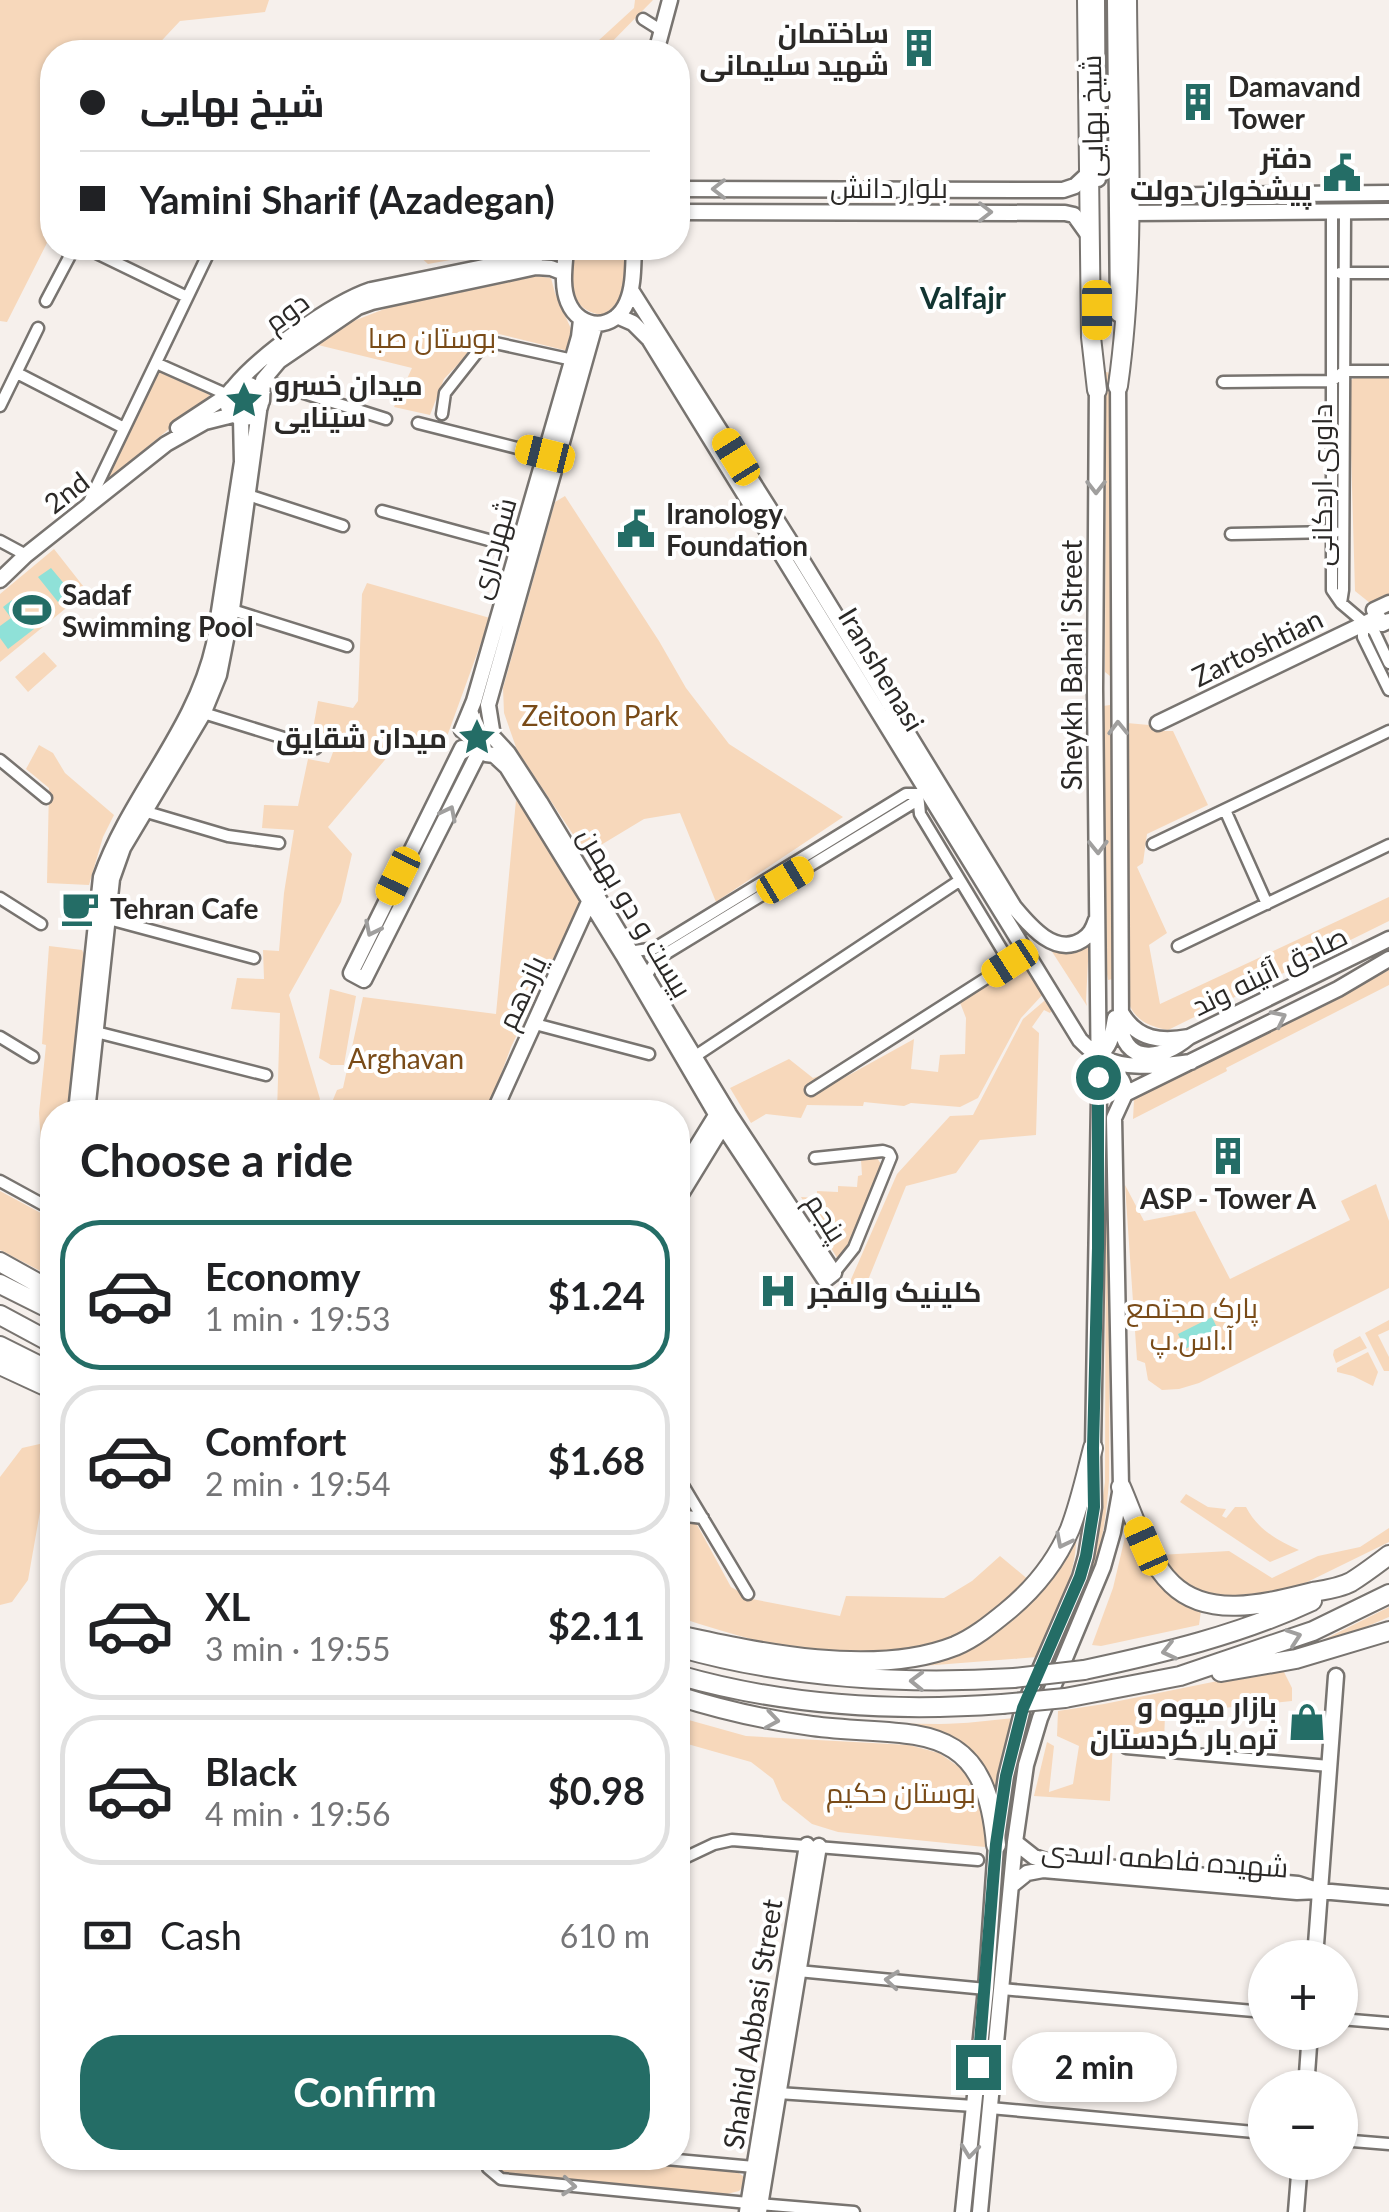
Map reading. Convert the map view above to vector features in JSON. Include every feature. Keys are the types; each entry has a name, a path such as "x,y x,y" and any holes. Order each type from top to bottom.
{"highway":[{"path":"1088,0 1091,338 1097,390"},
{"path":"1118,386 1125,336 1129,204 1127,0"},
{"path":"0,1262 40,1284"},
{"path":"0,1284 40,1304"},
{"path":"0,1315 40,1337"},
{"path":"0,1346 40,1366"},
{"path":"0,1366 40,1384"},
{"path":"690,1638 750,1651 837,1660 910,1658 954,1646 997,1620 1047,1570 1070,1528 1093,1448"},
{"path":"1121,1487 1146,1546 1162,1572 1180,1591 1207,1604 1227,1606 1286,1599 1348,1584 1389,1554"},
{"path":"690,1650 746,1664 845,1677 923,1681 1014,1678 1084,1670 1190,1646 1248,1628 1389,1564"},
{"path":"1180,1676 1313,1631 1389,1594"},
{"path":"690,1678 745,1692 839,1704 924,1708 1002,1704 1061,1690 1296,1659 1384,1632"},
{"path":"690,1699 749,1716 940,1739 978,1774 995,1831 1006,1843"}],"main road":[{"path":"659,40 670,0"},
{"name":"شیخ بهایی","path":"1093,233 1097,0"},
{"name":"شیخ بهایی","path":"1115,0 1118,232"},
{"name":"بلوار دانش","path":"690,189 1063,190 1090,172"},
{"path":"761,189 763,212"},
{"path":"1048,190 1056,199 1055,209 1050,212"},
{"path":"1339,193 1339,211"},
{"path":"1129,204 1209,195 1389,193"},
{"path":"1209,195 1209,212"},
{"path":"1129,204 1209,212 1389,210"},
{"name":"بلوار دانش","path":"690,212 1050,212"},
{"path":"1050,212 1074,215 1093,233"},
{"name":"Sheykh Baha'i Street","path":"1118,232 1121,1006"},
{"name":"دوم","path":"231,391 247,371 355,295 518,260"},
{"path":"565,260 566,296 573,312 588,322 608,323 623,310 631,290 633,260"},
{"name":"دوم","path":"264,380 279,361 348,313 372,302 536,267 564,272"},
{"name":"Iranshenasi","path":"631,290 1080,1040 1098,1056"},
{"name":"Iranshenasi","path":"617,316 633,323 649,339 794,561"},
{"name":"شهرداری","path":"494,734 488,705 525,550 588,322"},
{"path":"78,1100 90,1030 101,918 100,877 112,843 138,809 197,711 226,608 242,493 264,380"},
{"path":"237,417 251,418 260,406 258,391 249,385 231,391 227,403 237,417 242,493"},
{"name":"Sheykh Baha'i Street","path":"1097,390 1095,689 1100,1098"},
{"name":"2nd","path":"166,444 181,424 231,391"},
{"name":"2nd","path":"0,580 166,444 205,422 237,417"},
{"name":"شهرداری","path":"462,730 525,550"},
{"name":"Zartoshtian","path":"1158,723 1377,620 1374,610 1389,603"},
{"path":"1095,689 1118,688"},
{"path":"462,748 350,973 364,980 482,755 491,750 494,734 483,722 471,722 462,730 462,748 482,755"},
{"name":"بیست و دو بهمن","path":"494,734 723,1115"},
{"name":"بیست و دو بهمن","path":"482,755 494,755 507,766 694,1057 723,1115"},
{"name":"Iranshenasi","path":"927,788 1014,907 1050,940 1072,944 1084,939 1093,930 1098,910"},
{"name":"یازدهم","path":"501,1100 593,897"},
{"name":"صادق آئینه وند","path":"1121,1006 1136,1031 1151,1038 1172,1040 1189,1036 1389,939"},
{"name":"صادق آئینه وند","path":"1126,1094 1338,989 1389,959"},
{"path":"1098,1056 1111,1040 1120,965"},
{"path":"1329,968 1338,989"},
{"path":"88,1100 90,1030"},
{"path":"1098,1056 1132,1066 1191,1062"},
{"path":"964,2212 982,2107 1012,1748 1034,1680 1080,1577 1094,1507 1100,1098 1107,1081 1116,1075 1124,1083 1126,1094 1114,1118 1121,1487 1102,1567 1061,1690 1040,1718 1006,1843 1011,1886 994,1989"},
{"path":"690,1160 723,1115"},
{"path":"690,1177 723,1115"},
{"name":"پنجم","path":"723,1115 834,1273"},
{"path":"1316,1940 1336,1676"},
{"name":"شهیده فاطمه اسدی","path":"1006,1843 1034,1856 1044,1866"},
{"name":"Shahid Abbasi Street","path":"787,2002 798,1971 813,1845"},
{"name":"Shahid Abbasi Street","path":"753,2208 813,1845"},
{"name":"شهیده فاطمه اسدی","path":"1011,1886 1044,1866 1297,1892 1389,1897"},
{"path":"980,2212 982,2107"},
{"path":"1296,2212 1299,2180"}],"street":[{"path":"643,19 662,31"},
{"name":"داوری اردکانی","path":"1339,211 1345,273 1344,371 1332,590 1341,604 1377,620"},
{"name":"داوری اردکانی","path":"1337,532 1332,274 1339,211"},
{"path":"46,301 68,260"},
{"path":"111,260 187,297"},
{"path":"86,508 205,260"},
{"path":"1332,274 1389,273"},
{"path":"0,406 38,328"},
{"path":"442,414 444,393 486,342 578,362"},
{"path":"156,362 231,391"},
{"path":"1223,382 1332,381 1344,371 1389,371"},
{"path":"16,373 124,428"},
{"path":"264,380 386,418"},
{"path":"418,423 551,456"},
{"path":"242,493 344,526"},
{"path":"382,512 525,550"},
{"path":"1231,534 1337,532"},
{"path":"0,542 26,555"},
{"path":"226,608 347,646"},
{"path":"1377,620 1374,631 1389,662"},
{"path":"1377,620 1363,636 1389,690"},
{"path":"197,711 316,748"},
{"path":"1153,844 1389,731"},
{"path":"0,760 46,798"},
{"path":"811,1090 1010,963 920,814 927,788"},
{"path":"629,952 655,948 906,794 927,788"},
{"path":"645,978 658,958 913,803 927,788"},
{"path":"138,809 228,836 279,844"},
{"path":"1225,810 1267,904"},
{"path":"1178,946 1389,845"},
{"path":"694,1057 959,881"},
{"path":"0,898 42,924"},
{"path":"101,918 254,958"},
{"path":"535,1024 649,1054"},
{"path":"90,1030 266,1076"},
{"path":"0,1037 33,1058"},
{"path":"815,1158 883,1151 891,1157 854,1248 834,1273"},
{"path":"0,1181 40,1203"},
{"path":"690,1496 748,1594"},
{"path":"690,1516 703,1518"},
{"path":"1126,1748 1330,1766"},
{"path":"690,1856 723,1841 978,1860"},
{"path":"798,1971 1248,2011"},
{"path":"1358,2020 1389,2023"},
{"path":"772,2092 1248,2131"},
{"path":"1358,2141 1389,2144"},
{"path":"690,2161 760,2168"},
{"path":"490,2170 501,2180 753,2208 854,2212"}],"green space":[{"path":"0,0 269,0 265,12 180,21 162,40 40,40 40,257 7,322 0,321"},
{"path":"635,0 653,0 614,40 599,40 634,8"},
{"path":"573,260 625,260 621,294 603,315 582,306 572,281"},
{"name":"بوستان صبا","path":"535,276 551,278 572,331 568,351 480,332 464,358 444,379 430,415 394,407 412,368 318,345 351,322 387,308"},
{"path":"159,372 210,395 105,482"},
{"path":"1106,372 1111,373 1114,674 1110,676 1105,672"},
{"path":"1355,377 1389,377 1389,600 1375,607 1355,591 1349,382"},
{"name":"Zeitoon Park","path":"565,496 686,688 729,744 843,817 716,902 680,813 644,819 586,854 517,750 504,713 503,688 555,502"},
{"name":"Sadaf Swimming Pool","path":"54,549 87,591 0,662 0,594"},
{"path":"367,583 490,618 445,742 406,735 328,827 352,854 341,902 289,995 320,1099 277,1100 280,1013 231,1009 237,978 264,979 263,950 279,951 294,830 262,828 264,805 298,806 308,759 329,763 336,744 312,734 318,701 353,708 358,701 362,594"},
{"path":"44,652 57,666 28,692 15,677"},
{"path":"1110,705 1113,979 1108,980 1104,956 1103,706"},
{"path":"1127,723 1149,725 1154,731 1173,731 1208,805 1147,834 1143,863 1137,867 1167,933 1149,945 1160,1004 1389,897 1389,921 1168,1030 1141,1019 1126,994"},
{"name":"میدان شقایق","path":"477,724 487,728 491,738 487,748 477,752 467,748 463,738 467,728"},
{"path":"39,745 53,753 65,773 114,815 89,885 47,883 49,788 26,769"},
{"name":"Arghavan","path":"516,800 583,899 511,1047 491,1100 333,1100 337,1090 343,1088 363,997 496,1014"},
{"path":"1089,941 1086,1001 1087,1006 1049,947"},
{"path":"49,946 82,950 86,958 72,1100 40,1100 46,1045 42,1044"},
{"path":"1026,959 1045,992 1021,1018 978,1098 960,1107 864,1102 863,1106 807,1105 801,1118 766,1114 751,1123 730,1088 789,1059 813,1078 831,1072 840,1080 914,1039 911,1069 938,1072 940,1055 965,1054 966,1018 959,1000"},
{"path":"1389,970 1389,985 1133,1119 1134,1100"},
{"path":"330,989 356,996 344,1065 331,1065 319,1058"},
{"path":"1050,996 1056,1006 1050,1013 1044,1010 1032,1027 1039,1033 1036,1135 980,1140 956,1173 906,1186 866,1285 849,1284 897,1174 950,1116 973,1115 1023,1019"},
{"path":"1106,1152 1110,1185 1106,1510 1088,1586 1033,1723 1016,1780 974,2212 968,2212 1003,1839 1018,1748 1086,1577 1105,1482"},
{"path":"877,1158 881,1164 852,1241 837,1258 801,1197 817,1198 817,1191 838,1192 838,1186 857,1187 858,1176 862,1175 861,1160"},
{"name":"پارک مجتمع آ.اس.پ","path":"1376,1184 1389,1221 1389,1288 1199,1383 1162,1390 1148,1380 1145,1363 1137,1360 1125,1185 1144,1221 1195,1211 1230,1279 1350,1220 1341,1201"},
{"path":"0,1191 40,1213 40,1271 0,1250"},
{"path":"1389,1320 1389,1330 1378,1335 1389,1357 1389,1371 1384,1371 1365,1333"},
{"path":"1360,1336 1367,1348 1336,1363 1334,1350"},
{"path":"1368,1352 1378,1372 1373,1386 1337,1372 1337,1368"},
{"path":"40,1444 40,1512 28,1580 12,1602 0,1605 0,1477 22,1448"},
{"path":"1186,1494 1208,1507 1226,1509 1222,1516 1226,1518 1235,1507 1246,1507 1268,1533 1299,1550 1270,1562 1180,1502"},
{"path":"690,1520 695,1521 731,1587 752,1599 840,1616 846,1596 944,1598 972,1581 1000,1556 1030,1581 991,1615 950,1638 907,1650 863,1655 817,1652 690,1621"},
{"path":"1389,1528 1389,1542 1291,1590 1212,1598 1174,1575 1159,1555 1229,1551 1272,1578 1318,1556 1360,1547"},
{"path":"1076,1530 1074,1563 1037,1657 910,1667 913,1662 987,1637 1017,1617 1051,1577"},
{"path":"1126,1533 1157,1579 1201,1611 1199,1625 1092,1645 1113,1588"},
{"path":"1389,1607 1389,1617 1340,1638 1319,1642"},
{"path":"1282,1668 1292,1688 1292,1701 1165,1714 1164,1744 1113,1740 1110,1801 1034,1796 1047,1742 1054,1746 1049,1792 1073,1784 1079,1746 1057,1736 1058,1711"},
{"path":"732,1703 888,1723 949,1724 1016,1718 998,1799 990,1778 972,1754"},
{"name":"بوستان حکیم","path":"690,1720 746,1736 909,1745 939,1753 969,1774 989,1826 985,1847 838,1832 812,1824 782,1800 773,1779 751,1762 690,1745"},
{"path":"690,2164 731,2168 743,2176 743,2187 727,2194 497,2170 690,2170"}],"water":[{"path":"51,568 71,592 58,602 38,577"},
{"path":"12,600 34,629 8,649 0,638 0,626 11,618 3,607"},
{"path":"1212,1317 1219,1332 1185,1349 1178,1334"}],"place":[{"name":"ساختمان شهید سلیمانی","path":"919,48"},
{"name":"Damavand Tower","path":"1198,102"},
{"name":"دفتر پیشخوان دولت","path":"1342,173"},
{"name":"میدان خسرو سینایی","path":"244,400"},
{"name":"Iranology Foundation","path":"636,529"},
{"name":"Sadaf Swimming Pool","path":"32,610"},
{"name":"میدان شقایق","path":"477,737"},
{"name":"Tehran Cafe","path":"80,908"},
{"name":"ASP - Tower A","path":"1228,1156"},
{"name":"کلینیک والفجر","path":"778,1291"},
{"name":"بازار میوه و تره بار کردستان","path":"1307,1722"}],"district":[{"name":"Valfajr","path":"963,297"}],"route":[{"path":"978,2067 996,1844 1006,1776 1023,1708 1080,1577 1092,1528 1098,1077"}]}
